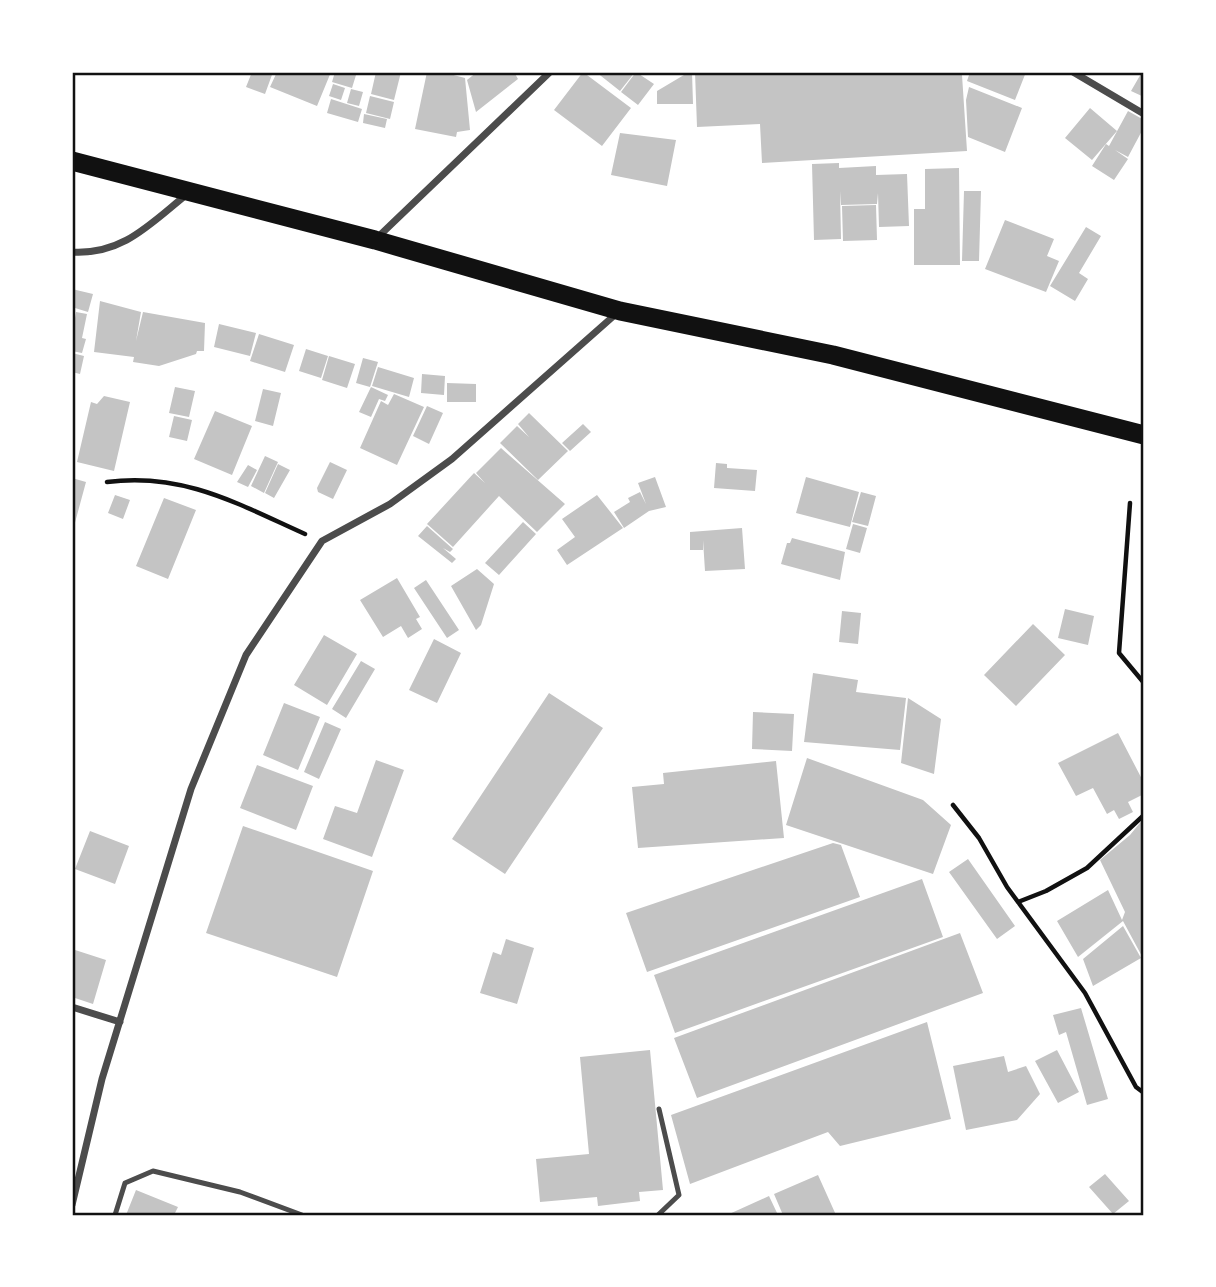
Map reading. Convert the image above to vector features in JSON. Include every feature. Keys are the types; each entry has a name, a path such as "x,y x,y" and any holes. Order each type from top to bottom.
{"highway":[{"path":"72,161 375,240 620,311 833,355 1144,435"}],"street":[{"path":"375,240 550,72"},
{"path":"1073,72 1144,114"},
{"path":"72,252 94,253 131,240 191,191"},
{"path":"72,1205 102,1079 191,789 241,668 322,541 390,504 452,459 620,311"},
{"path":"72,1007 120,1022"}],"lane":[{"path":"658,1215 678,1195 659,1109"},
{"path":"115,1215 125,1183 153,1171 240,1192 302,1215"}],"path":[{"path":"107,482 138,478 183,483 322,541"},
{"path":"1130,503 1119,653 1144,683"},
{"path":"953,805 979,838 1018,902 1085,993 1136,1087 1144,1093"},
{"path":"1018,902 1046,891 1087,868 1144,815"}],"building":[{"path":"252,72 273,72 265,94 246,87"},
{"path":"277,72 331,72 317,106 270,87"},
{"path":"335,72 356,75 352,88 332,82"},
{"path":"376,72 401,72 394,100 371,94"},
{"path":"427,72 442,72 465,78 470,130 457,132 456,137 415,129"},
{"path":"477,72 514,72 518,79 476,112 467,80"},
{"path":"583,72 631,108 602,146 554,110"},
{"path":"596,72 635,72 620,91"},
{"path":"636,72 654,84 638,105 621,92"},
{"path":"692,72 693,104 657,104 657,91"},
{"path":"695,72 948,72 962,75 967,151 762,163 760,124 697,127"},
{"path":"970,72 1026,72 1015,100 967,81"},
{"path":"1144,72 1144,97 1131,91"},
{"path":"333,84 345,88 341,100 329,96"},
{"path":"969,87 1022,108 1005,152 968,137 966,100"},
{"path":"351,89 363,92 359,106 347,103"},
{"path":"370,96 394,102 390,119 366,113"},
{"path":"331,99 362,109 358,122 327,113"},
{"path":"1090,108 1117,131 1092,160 1065,138"},
{"path":"1128,111 1144,120 1144,127 1128,157 1115,150 1128,159 1114,180 1092,166 1106,144 1109,146"},
{"path":"364,114 387,119 385,128 363,123"},
{"path":"620,133 676,140 667,186 611,175"},
{"path":"839,163 839,168 876,166 876,175 907,174 909,226 879,227 878,193 877,204 841,205 840,191 841,239 814,240 812,164"},
{"path":"959,168 960,265 914,265 914,209 925,209 925,169"},
{"path":"964,191 981,191 979,261 962,261"},
{"path":"876,205 877,240 843,241 842,206"},
{"path":"1005,220 1054,239 1047,256 1059,261 1046,292 985,269"},
{"path":"1086,227 1101,236 1079,273 1088,279 1075,301 1050,286"},
{"path":"72,289 93,294 88,312 75,308 74,315 72,314"},
{"path":"100,301 141,312 136,341 143,312 205,323 204,351 197,351 196,354 159,366 133,362 134,357 94,352"},
{"path":"76,312 87,314 82,338 86,339 82,353 72,351 72,317 75,318"},
{"path":"219,324 256,333 250,356 214,347"},
{"path":"259,334 294,345 285,372 250,361"},
{"path":"306,349 328,356 321,378 299,371"},
{"path":"72,353 84,356 80,374 72,372"},
{"path":"329,356 355,364 347,388 322,380"},
{"path":"363,358 378,362 370,387 356,383"},
{"path":"378,367 414,378 409,397 372,386"},
{"path":"422,374 445,376 444,395 421,393"},
{"path":"447,383 476,384 476,402 447,402"},
{"path":"175,387 195,391 189,417 169,413"},
{"path":"371,387 388,395 385,401 379,399 371,417 359,412"},
{"path":"263,389 281,393 273,426 255,421"},
{"path":"394,394 424,407 397,465 360,448 381,401 388,405"},
{"path":"104,396 130,402 114,471 77,462 91,402 97,404"},
{"path":"427,406 443,413 429,444 413,436"},
{"path":"215,411 252,426 232,475 194,459"},
{"path":"529,413 568,451 538,480 500,443 517,426 529,437 518,424"},
{"path":"174,416 192,420 187,441 169,437"},
{"path":"583,424 591,432 570,451 562,443"},
{"path":"501,448 565,504 537,532 499,496 453,547 427,524 474,473 485,483 476,473"},
{"path":"265,456 278,462 264,493 251,486"},
{"path":"330,462 347,470 333,499 318,492 317,488"},
{"path":"716,463 727,464 727,468 757,470 755,491 714,488"},
{"path":"278,464 290,470 274,498 265,493"},
{"path":"248,465 257,470 248,487 237,482"},
{"path":"655,477 666,507 649,511 624,528 614,512 630,502 628,498 640,492 646,504 638,483"},
{"path":"806,477 859,492 850,527 796,513"},
{"path":"72,478 86,482 73,530 72,530"},
{"path":"861,492 876,496 868,526 852,522"},
{"path":"115,495 130,500 123,519 108,513"},
{"path":"597,495 623,528 567,565 557,550 575,537 562,519"},
{"path":"164,498 196,510 168,579 136,566"},
{"path":"523,522 536,534 499,575 485,563"},
{"path":"853,524 867,528 860,553 846,549"},
{"path":"427,526 453,549 450,552 443,548 456,559 452,563 418,536"},
{"path":"742,528 745,569 705,571 703,540 703,550 690,550 690,532"},
{"path":"792,538 845,552 840,580 781,564 787,543 790,543"},
{"path":"477,569 494,584 481,625 476,630 451,586"},
{"path":"397,578 420,617 416,619 422,629 408,638 401,626 383,637 360,600"},
{"path":"426,580 459,630 447,638 414,588"},
{"path":"1065,609 1094,616 1088,645 1058,638"},
{"path":"842,611 861,613 858,644 839,642"},
{"path":"1033,624 1065,655 1016,706 984,675"},
{"path":"324,635 357,654 327,705 294,685"},
{"path":"434,639 461,653 437,703 409,690"},
{"path":"361,661 375,669 346,718 332,709"},
{"path":"813,673 858,680 856,692 906,698 900,750 804,742"},
{"path":"549,693 603,728 505,874 452,839"},
{"path":"908,698 941,719 934,774 901,763"},
{"path":"284,703 320,717 298,770 263,755"},
{"path":"753,712 794,714 792,751 752,749"},
{"path":"325,722 341,729 319,779 304,772"},
{"path":"1118,733 1144,783 1144,794 1128,802 1133,812 1119,819 1114,810 1107,814 1093,788 1076,796 1058,763"},
{"path":"807,758 923,800 951,825 933,874 786,825"},
{"path":"376,760 404,770 372,857 323,839 335,806 357,813"},
{"path":"776,761 784,838 638,848 632,787 664,784 663,773"},
{"path":"257,765 313,786 296,830 240,808"},
{"path":"1144,818 1144,960 1123,921 1078,957 1057,921 1108,890 1122,920 1125,912 1100,860 1130,835"},
{"path":"243,826 373,871 337,977 206,933"},
{"path":"90,831 129,846 115,884 75,869"},
{"path":"833,843 841,845 860,897 647,972 626,913"},
{"path":"968,859 1015,926 997,939 949,872"},
{"path":"922,879 943,937 675,1033 654,975"},
{"path":"1123,926 1141,958 1093,986 1083,959"},
{"path":"960,933 983,993 697,1098 674,1038"},
{"path":"506,939 534,948 517,1004 480,993 493,952 501,955"},
{"path":"72,949 106,960 93,1004 72,997"},
{"path":"1081,1008 1108,1099 1087,1105 1066,1032 1059,1035 1053,1015"},
{"path":"927,1022 951,1119 840,1146 828,1132 690,1184 671,1115"},
{"path":"650,1050 663,1190 639,1192 640,1201 598,1206 597,1197 540,1202 536,1159 589,1154 580,1057"},
{"path":"1057,1050 1079,1092 1058,1103 1035,1061"},
{"path":"1004,1056 1008,1072 1026,1066 1040,1094 1017,1120 966,1130 953,1066"},
{"path":"1105,1174 1129,1201 1113,1214 1089,1187"},
{"path":"818,1175 836,1215 783,1215 774,1194"},
{"path":"136,1190 178,1207 174,1215 126,1215"},
{"path":"769,1196 778,1215 727,1215"}]}
